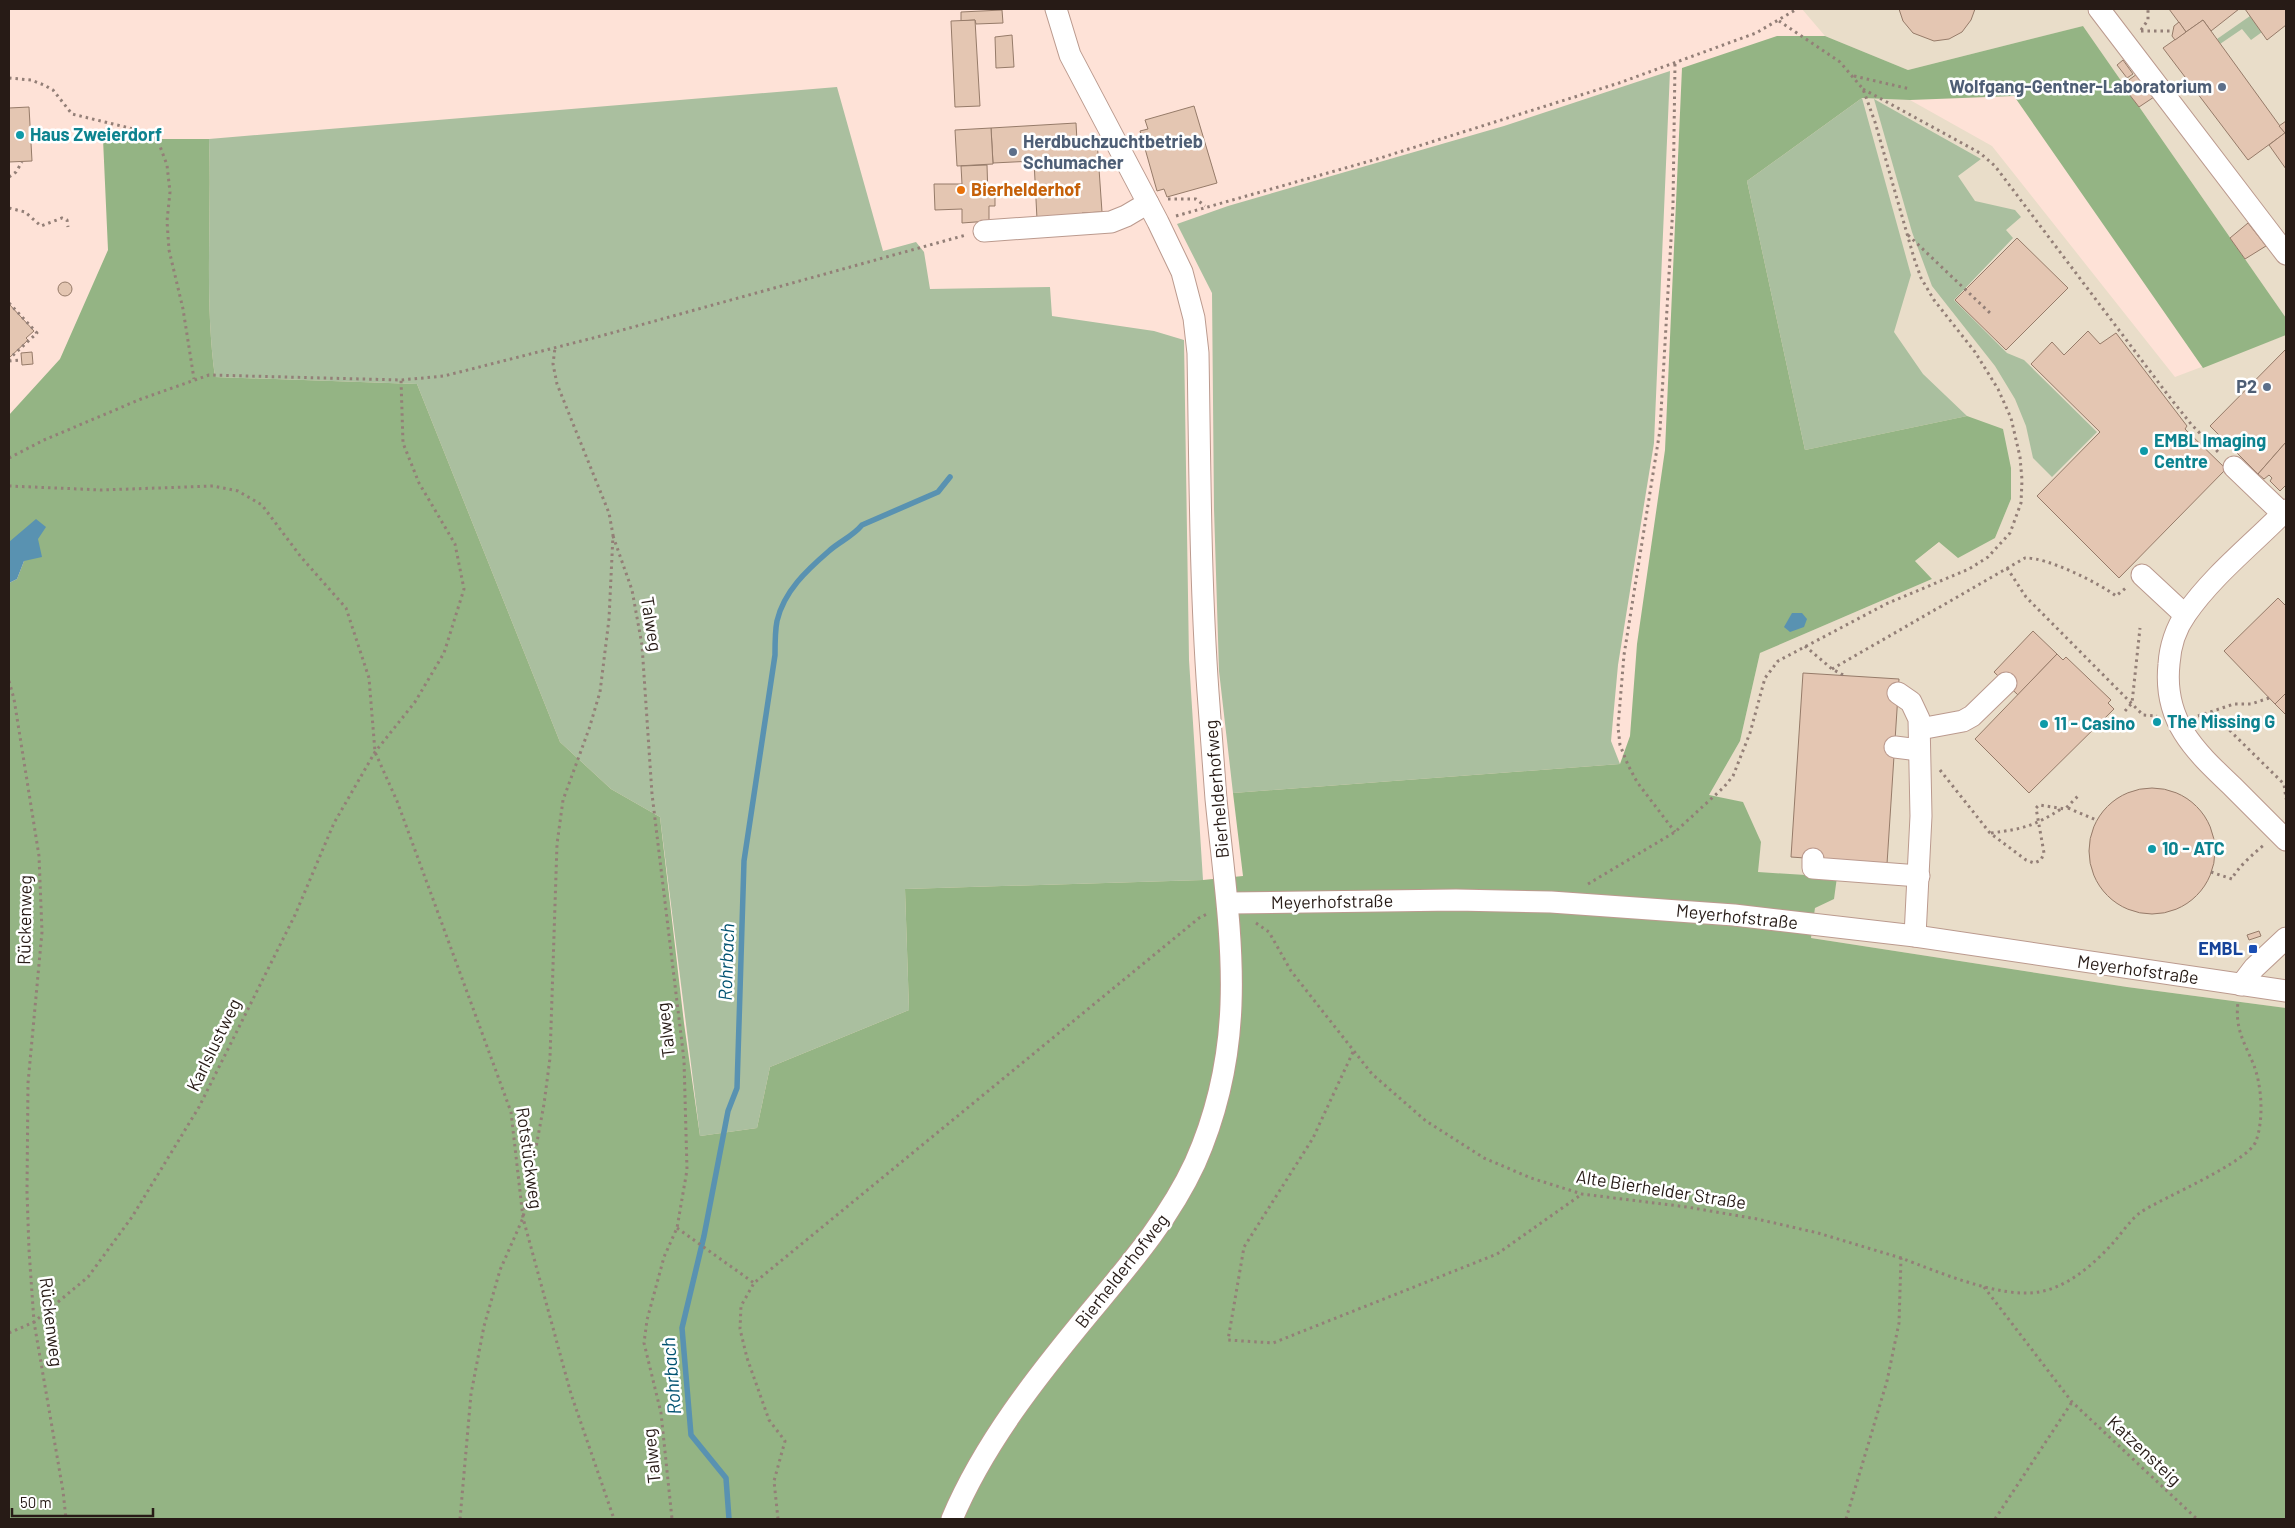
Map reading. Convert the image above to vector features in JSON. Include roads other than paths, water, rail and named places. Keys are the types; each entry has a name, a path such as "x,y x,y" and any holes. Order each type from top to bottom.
{"street":[{"name":"Bierhelderhofweg","path":"952,1519 971,1480 1007,1421 1054,1356 1157,1231 1184,1184 1196,1160 1214,1112 1228,1044 1233,979 1229,903 1216,798 1204,627 1198,341 1189,293 1182,272 1158,222 1155,199 1070,54 1056,9"},
{"path":"2099,9 2286,254"},
{"path":"984,231 1111,222 1126,216 1155,199"},
{"path":"2234,468 2285,511 2201,594 2185,615 2176,634 2170,656 2168,688 2175,718 2197,752 2282,836"},
{"path":"2142,575 2185,615"},
{"path":"1895,748 1920,747 1972,716 2006,683"},
{"path":"1898,693 1911,702 1916,709 1920,747 1919,876 1915,936"},
{"path":"1813,859 1813,868 1865,867 1919,876"},
{"name":"Meyerhofstraße","path":"1229,903 1456,900 1571,903 1734,915 1915,936 2239,995 2286,991"},
{"path":"2239,995 2254,968 2286,938"}],"water":[{"path":"36,519 46,527 38,539 42,557 24,561 17,579 9,583 9,542"},
{"path":"1792,613 1802,613 1807,619 1804,627 1790,632 1784,627"}],"waterway":[{"name":"Rohrbach","path":"729,1519 726,1478 691,1435 682,1328 704,1236 728,1111 737,1088 744,861 775,655 777,621 785,600 797,582 833,548 862,525 938,492 950,477"}],"place":[{"name":"Wolfgang-Gentner-Laboratorium","path":"2222,87"},
{"name":"Haus Zweierdorf","path":"20,135"},
{"name":"Herdbuchzuchtbetrieb Schumacher","path":"1013,152"},
{"name":"Bierhelderhof","path":"961,190"},
{"name":"P2","path":"2267,387"},
{"name":"EMBL Imaging Centre","path":"2144,451"},
{"name":"The Missing G","path":"2157,722"},
{"name":"11 - Casino","path":"2044,724"},
{"name":"10 - ATC","path":"2152,849"},
{"name":"EMBL","path":"2253,949"}]}
